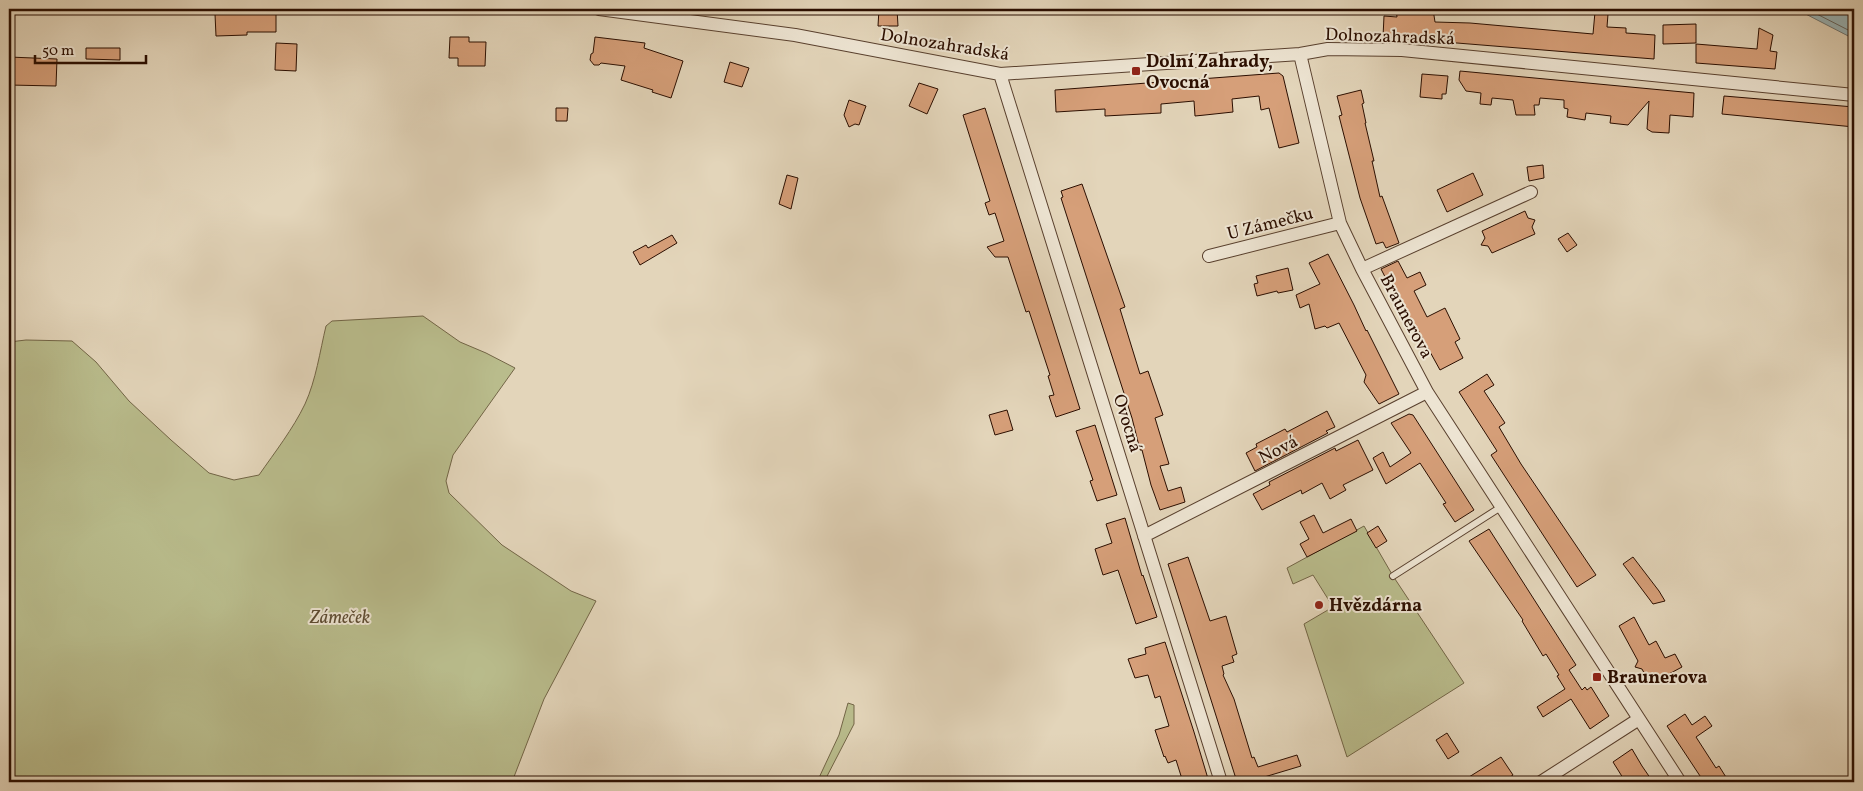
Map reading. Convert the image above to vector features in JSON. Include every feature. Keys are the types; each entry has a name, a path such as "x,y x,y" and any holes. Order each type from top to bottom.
{"street":[{"name":"Dolnozahradská","path":"599,9 795,35 1000,74 1300,54 1328,49 1402,50 1854,95"},
{"name":"Braunerova","path":"1300,54 1340,224 1362,270 1427,392 1680,782"},
{"name":"Ovocná","path":"1000,74 1221,782"},
{"name":"Braunerova","path":"1362,270 1531,192"},
{"name":"U Zámečku","path":"1209,256 1340,224"},
{"name":"Nová","path":"1144,536 1427,392"},
{"path":"1541,782 1639,719"}],"lane":[{"path":"1393,576 1501,507"}],"green space":[{"name":"Zámeček","path":"423,316 460,342 515,368 453,455 446,481 449,493 502,545 571,591 596,601 544,699 512,782 9,782 9,342 26,340 72,341 96,362 129,401 209,473 234,480 259,475 295,422 305,404 312,385 326,326 332,321"},
{"path":"1364,526 1393,576 1464,683 1347,757 1304,624 1333,607 1313,575 1293,584 1287,568"},
{"path":"848,703 854,705 854,724 824,782 817,782 839,735"}],"water":[{"path":"1796,9 1854,9 1854,39"}],"building":[{"path":"879,9 897,9 898,26 878,26"},
{"path":"1396,9 1433,9 1435,22 1470,23 1593,34 1595,12 1608,14 1607,27 1626,28 1626,33 1655,35 1654,59 1383,37 1384,16 1397,17"},
{"path":"276,13 276,32 247,32 247,35 216,36 215,14"},
{"path":"1696,24 1696,43 1663,44 1663,25"},
{"path":"1759,28 1773,35 1770,51 1777,52 1775,69 1696,63 1696,44 1757,49"},
{"path":"450,37 469,37 469,42 486,42 485,66 458,66 458,58 449,58"},
{"path":"595,37 645,43 644,48 683,61 671,98 621,80 625,66 601,63 594,65 590,60"},
{"path":"276,43 297,44 296,71 275,70"},
{"path":"86,48 120,48 120,60 86,59"},
{"path":"9,57 57,59 56,86 9,85"},
{"path":"730,62 749,68 742,87 724,82"},
{"path":"1460,71 1694,93 1693,117 1670,115 1669,133 1652,132 1647,129 1649,101 1628,125 1610,123 1611,116 1586,113 1585,120 1567,117 1568,109 1564,108 1564,100 1540,98 1539,105 1534,105 1535,115 1516,115 1513,100 1492,98 1491,105 1480,104 1481,93 1466,91 1459,80"},
{"path":"1279,73 1283,76 1299,143 1279,148 1269,108 1261,110 1259,96 1232,99 1233,112 1195,116 1194,101 1161,104 1161,113 1105,116 1105,109 1056,112 1055,90"},
{"path":"1422,74 1448,76 1446,94 1442,94 1442,99 1420,97"},
{"path":"919,83 938,89 927,114 909,106"},
{"path":"1361,90 1365,123 1380,197 1382,196 1399,243 1386,248 1383,242 1376,244 1360,198 1339,116 1342,115 1337,96"},
{"path":"1724,96 1854,107 1854,127 1722,114"},
{"path":"849,100 866,106 859,125 855,124 849,127 844,115"},
{"path":"556,108 568,108 567,121 556,121"},
{"path":"985,108 1080,409 1056,417 1049,396 1054,395 1048,376 1050,375 1029,311 1026,312 1008,257 995,257 987,247 1004,241 995,213 989,215 985,203 990,201 963,115"},
{"path":"1543,165 1544,178 1529,181 1527,167"},
{"path":"1473,173 1483,195 1447,212 1437,190"},
{"path":"787,175 798,178 791,209 779,204"},
{"path":"1082,184 1125,307 1120,309 1140,374 1148,371 1163,415 1155,418 1169,464 1160,466 1168,491 1181,487 1185,502 1160,510 1061,198 1063,197 1061,191"},
{"path":"1525,211 1528,218 1535,220 1532,227 1535,234 1492,253 1488,246 1481,245 1485,238 1482,231"},
{"path":"1568,233 1577,245 1567,252 1558,239"},
{"path":"672,235 677,243 640,265 633,252 646,245 648,248"},
{"path":"1328,254 1399,394 1379,404 1364,382 1366,375 1339,323 1327,328 1325,326 1315,329 1309,304 1300,308 1296,295 1320,284 1309,263"},
{"path":"1398,261 1407,278 1420,272 1426,285 1414,291 1427,317 1445,308 1460,339 1455,342 1463,358 1440,370 1418,330 1414,333 1381,269"},
{"path":"1288,268 1293,290 1278,293 1277,291 1257,296 1254,284 1258,283 1256,276"},
{"path":"1487,374 1494,385 1484,391 1505,423 1499,427 1521,464 1596,575 1577,587 1491,455 1497,451 1459,392"},
{"path":"1007,410 1013,430 995,435 989,415"},
{"path":"1327,411 1335,427 1326,431 1328,433 1255,471 1246,453 1257,447 1256,444 1285,429 1287,432"},
{"path":"1409,414 1413,415 1474,510 1455,522 1443,504 1446,503 1420,463 1386,484 1373,458 1383,452 1390,467 1411,453 1391,423"},
{"path":"1095,425 1117,495 1097,501 1090,481 1093,480 1076,431"},
{"path":"1358,440 1373,470 1343,485 1346,490 1330,499 1322,483 1302,494 1301,490 1262,510 1253,494 1270,485 1269,482 1335,448 1336,451"},
{"path":"1314,515 1323,533 1351,519 1357,531 1307,557 1300,544 1309,539 1300,522"},
{"path":"1125,518 1142,576 1157,617 1136,624 1118,570 1103,575 1095,549 1112,543 1106,524"},
{"path":"1378,526 1387,541 1376,548 1367,533"},
{"path":"1489,529 1576,665 1569,670 1582,690 1585,687 1587,690 1591,687 1609,716 1590,729 1571,699 1543,717 1537,707 1565,689 1546,654 1543,656 1523,620 1469,541"},
{"path":"1188,557 1210,621 1226,616 1237,654 1232,656 1234,662 1222,666 1223,675 1234,699 1252,758 1254,757 1258,767 1297,755 1301,766 1261,778 1262,782 1237,782 1168,564"},
{"path":"1633,557 1665,601 1653,604 1623,564"},
{"path":"1634,617 1649,645 1656,641 1665,658 1675,654 1682,667 1650,684 1642,669 1635,667 1638,661 1619,626"},
{"path":"1165,642 1209,782 1189,782 1187,777 1182,779 1176,760 1168,763 1164,757 1155,730 1169,726 1160,696 1155,698 1148,675 1135,678 1128,659 1146,654 1145,648"},
{"path":"1685,714 1692,725 1705,716 1712,726 1696,737 1716,768 1719,766 1729,782 1704,782 1667,726"},
{"path":"1447,733 1459,752 1448,759 1436,740"},
{"path":"1632,749 1653,782 1629,782 1626,777 1623,778 1613,762"},
{"path":"1501,757 1513,775 1503,782 1461,782"}],"place":[{"name":"Dolní Zahrady, Ovocná","path":"1136,71"},
{"name":"Hvězdárna","path":"1319,605"},
{"name":"Braunerova","path":"1597,677"}]}
